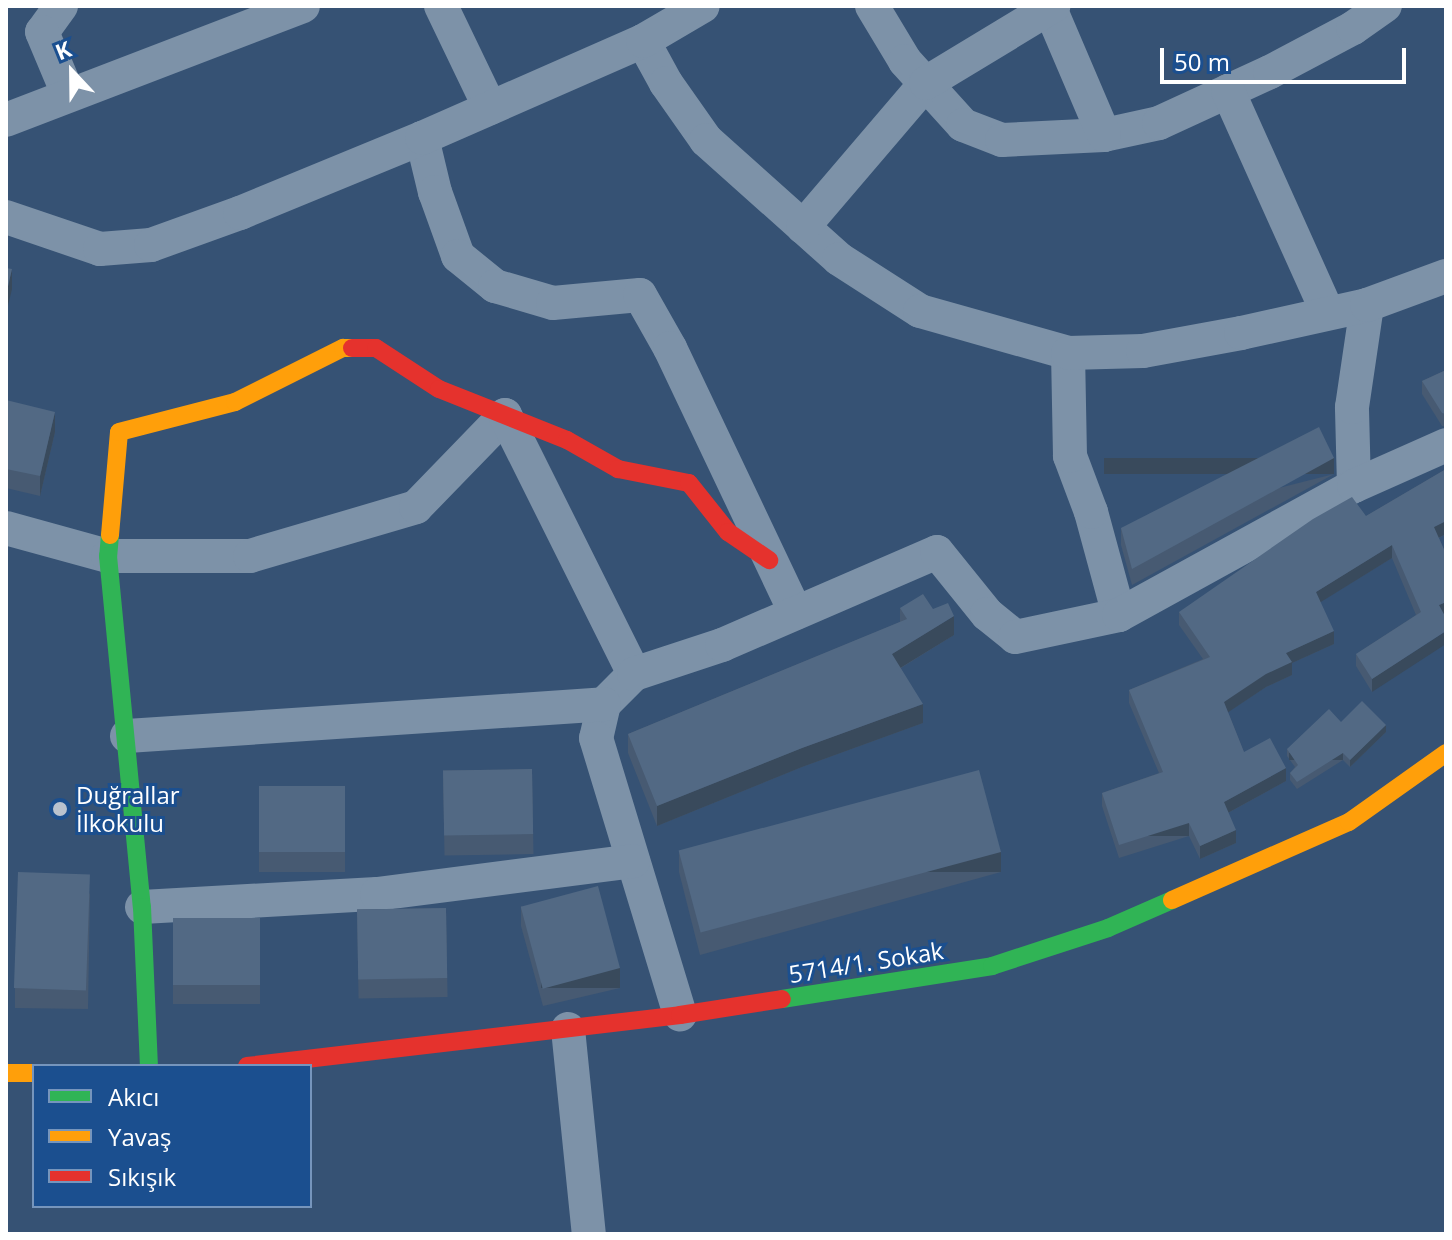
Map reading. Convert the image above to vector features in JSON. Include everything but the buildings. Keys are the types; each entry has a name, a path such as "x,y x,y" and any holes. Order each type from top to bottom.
{"street":[{"path":"61,6 42,32 68,94"},
{"path":"6,120 303,6"},
{"path":"441,6 490,108"},
{"path":"6,217 100,249 151,245 422,138 643,41 703,6"},
{"path":"872,6 905,61 963,125 1002,140 1104,135 1159,123 1353,28 1385,6"},
{"path":"803,227 926,83 1050,6 1104,135"},
{"path":"643,41 666,83 706,140 839,259 920,311 1068,353 1143,351 1367,305 1446,276"},
{"path":"1228,91 1328,313"},
{"path":"422,138 435,192 458,256 495,286 553,303 640,295 700,410 796,613"},
{"path":"1354,486 1352,407 1367,305"},
{"path":"149,1064 142,907 108,556 119,432 235,402 343,348 376,348 439,389 567,440 618,469 689,483 728,532 769,560"},
{"path":"1068,353 1070,456 1091,512 1119,615"},
{"path":"6,528 108,556 250,556 416,507 505,415"},
{"path":"505,415 634,674"},
{"path":"680,1015 596,738 604,704 634,674 722,645 937,552 987,614 1015,637 1119,615 1354,486 1446,445"},
{"path":"127,736 604,704"},
{"name":"5714/1. Sokak","path":"264,1064 680,1015 992,966 1108,928 1349,822 1446,753"},
{"path":"142,907 377,894 633,861"},
{"path":"568,1029 589,1234"},
{"path":"6,1073 32,1073"}],"traffic: fast":[{"path":"110,535 108,556 142,907 149,1064"},
{"path":"782,999 992,966 1108,928 1172,900"}],"traffic: slow":[{"path":"110,535 119,432 235,402 343,348 352,348"},
{"path":"1172,900 1349,822 1446,753"},
{"path":"6,1073 32,1073"}],"traffic: jam":[{"path":"352,348 376,348 439,389 567,440 618,469 689,483 728,532 769,560"},
{"path":"264,1064 680,1015 782,999"}],"place":[{"name":"Duğrallar İlkokulu","path":"60,809"}]}
